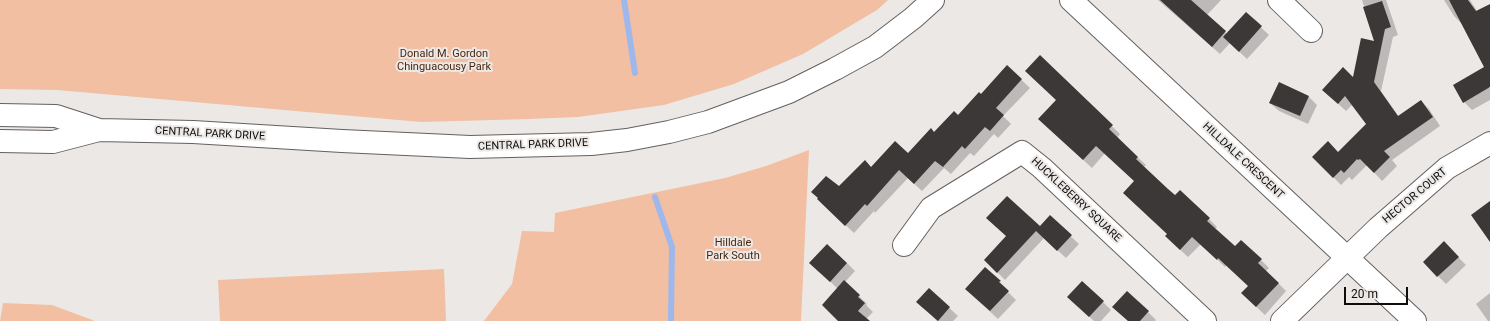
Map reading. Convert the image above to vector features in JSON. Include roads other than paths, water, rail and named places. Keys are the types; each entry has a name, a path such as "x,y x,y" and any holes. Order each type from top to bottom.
{"street":[{"name":"CENTRAL PARK DRIVE","path":"0,142 53,142 99,130 192,132 470,147 583,144 627,140 669,132 708,122 789,92 875,47 913,18 933,0"},
{"name":"HILLDALE CRESCENT","path":"1071,0 1415,321"},
{"path":"1279,0 1311,31"},
{"name":"CENTRAL PARK DRIVE","path":"0,115 56,116 99,130"},
{"name":"HECTOR COURT","path":"1282,321 1378,228 1447,168 1490,143"},
{"name":"HUCKLEBERRY SQUARE","path":"904,245 931,208 1022,152 1042,168 1205,321"}],"waterway":[{"path":"624,0 635,73"},
{"path":"655,197 672,247 671,321"}],"park label":[{"name":"Donald M. Gordon Chinguacousy Park","path":"444,60"},
{"name":"Hilldale Park South","path":"733,249"}]}
